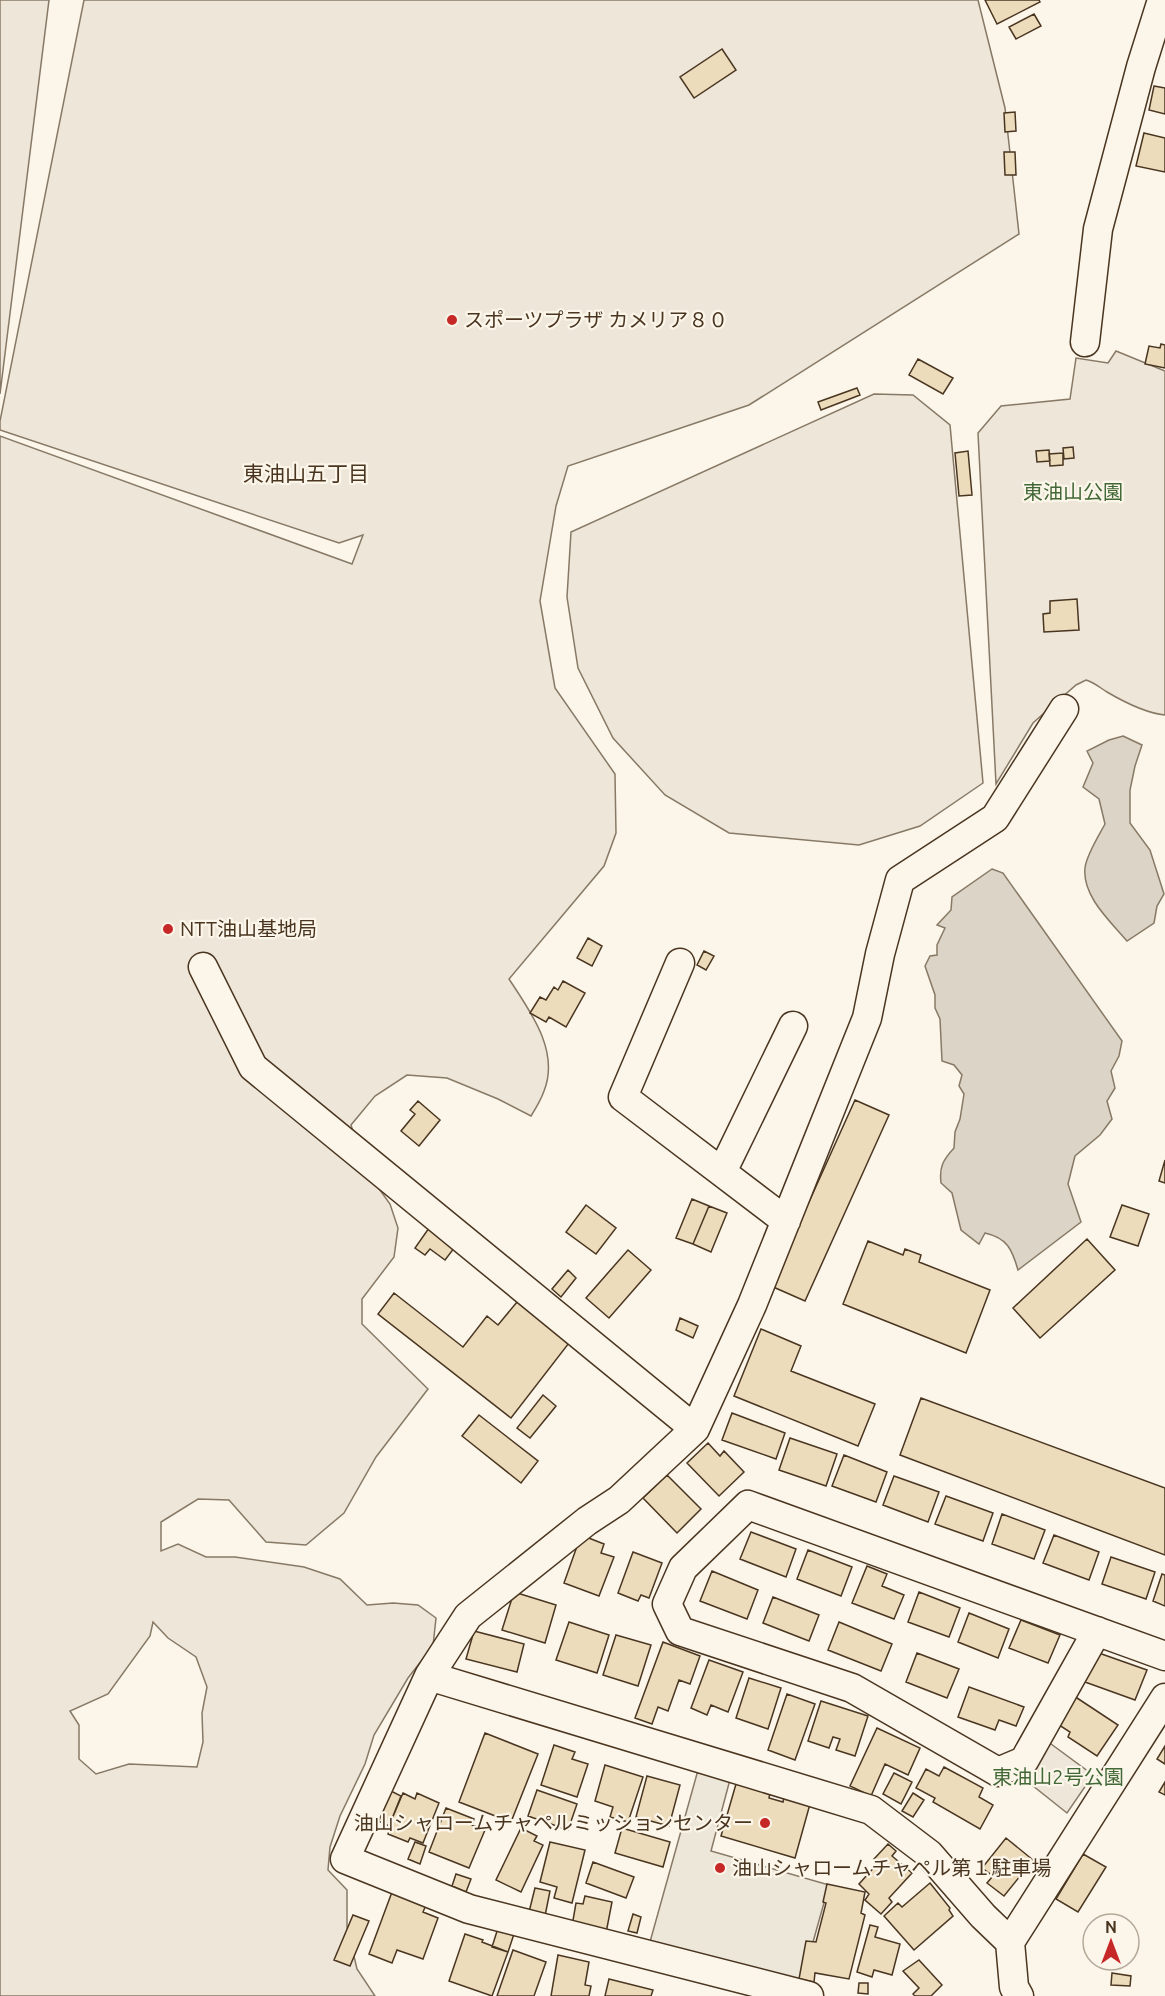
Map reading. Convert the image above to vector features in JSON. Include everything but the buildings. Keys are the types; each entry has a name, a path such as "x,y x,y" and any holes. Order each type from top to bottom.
{"street":[{"path":"1085,342 1098,229 1141,67 1162,0"},
{"path":"809,1996 468,1909 345,1859 429,1676 468,1616 587,1521 619,1500 695,1429 752,1305 867,1018 880,954 900,880 995,818 1064,709"},
{"path":"680,963 623,1097 786,1221"},
{"path":"203,967 253,1068 695,1429"},
{"path":"722,1172 793,1026"},
{"path":"1097,1632 1024,1761 998,1772 852,1688 680,1631 667,1604 683,1568 748,1505 1165,1656"},
{"path":"429,1676 871,1810 929,1854 983,1916 1010,1942"},
{"path":"1009,1993 1010,1942 1165,1698"}],"green space":[{"path":"0,0 49,0 0,394"},
{"path":"84,0 978,0 1005,108 1019,234 749,405 568,466 556,506 540,601 555,688 615,774 616,833 604,866 509,979 534,1018 545,1046 548,1076 544,1091 531,1116 498,1099 447,1078 407,1075 375,1096 351,1125 365,1169 390,1204 398,1228 394,1257 362,1299 362,1324 428,1389 376,1457 344,1513 306,1545 266,1542 229,1500 198,1499 161,1522 161,1551 178,1544 206,1557 235,1557 304,1567 340,1579 367,1605 393,1603 418,1605 436,1618 433,1646 408,1678 374,1735 365,1764 340,1816 330,1847 328,1870 347,1890 347,1927 357,1969 375,1996 0,1996 0,436 352,564 363,535 339,543 0,430","holes":["153,1622 168,1638 196,1657 207,1687 202,1713 203,1742 197,1767 129,1764 96,1774 79,1759 79,1725 70,1711 108,1694 150,1636"]},
{"name":"東油山公園","path":"1116,351 1165,371 1165,715 1135,707 1086,680 1076,685 1033,723 996,784 978,433 1001,406 1070,399 1076,358 1108,363"},
{"path":"874,394 913,395 950,425 983,783 920,826 859,845 729,833 665,795 613,738 578,668 567,597 571,532"},
{"name":"東油山2号公園","path":"1047,1741 1093,1775 1067,1813 1023,1778 1032,1769"}],"shaded area":[{"path":"1123,736 1142,745 1130,790 1130,823 1150,850 1164,894 1157,906 1154,923 1127,941 1098,908 1085,878 1086,863 1105,824 1099,799 1083,787 1093,763 1087,751"},
{"path":"992,869 1003,873 1122,1041 1119,1056 1111,1071 1115,1088 1107,1101 1112,1119 1100,1135 1075,1156 1068,1184 1081,1222 1018,1270 1011,1250 1004,1241 985,1233 979,1244 961,1230 952,1193 941,1183 943,1164 954,1148 955,1132 960,1119 964,1094 959,1086 962,1075 954,1065 942,1061 940,1019 935,1008 935,995 925,966 930,956 937,955 937,945 945,928 937,925 951,910 952,897"},
{"name":"油山シャロームチャペル第１駐車場","path":"700,1763 732,1772 711,1851 829,1885 799,1992 648,1949"}],"place":[{"name":"スポーツプラザ カメリア８０","path":"452,320"},
{"name":"NTT油山基地局","path":"168,929"},
{"name":"油山シャロームチャペルミッションセンター","path":"765,1823"},
{"name":"油山シャロームチャペル第１駐車場","path":"720,1868"}],"district":[{"name":"東油山五丁目","path":"306,474"}]}
